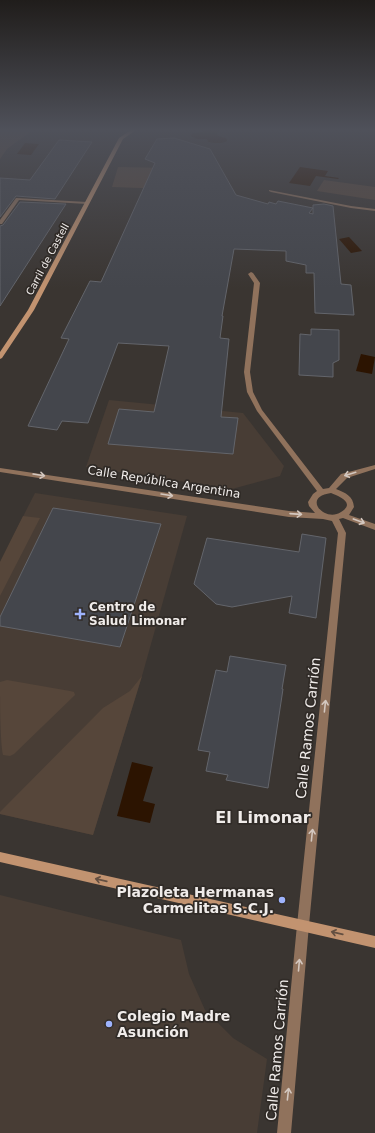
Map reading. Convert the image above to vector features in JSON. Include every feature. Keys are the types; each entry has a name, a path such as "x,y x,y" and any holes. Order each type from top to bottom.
{"street":[{"name":"Carril de Castell","path":"0,357 31,310 98,183"},
{"path":"271,191 351,207 375,210"},
{"path":"0,223 18,198 87,203"},
{"path":"251,274 257,283 247,372 250,392 259,410 321,491"},
{"path":"331,490 344,476 375,467"},
{"name":"Calle República Argentina","path":"0,470 289,514 335,516 375,527"},
{"path":"331,490 346,496 352,507 349,512 335,516 318,512 313,506 312,500 315,495 321,491 331,490"},
{"name":"Calle Ramos Carrión","path":"284,1133 342,533 335,516"},
{"path":"0,858 375,942"}],"shaded area":[{"path":"113,183 170,183 169,189 112,187"},
{"path":"289,183 312,183 310,186"},
{"path":"322,183 345,183 375,187 375,200 317,191"},
{"path":"349,237 362,251 351,253 339,239"},
{"path":"361,354 375,357 372,374 356,371"},
{"path":"109,400 243,413 284,466 280,476 232,489 86,467"},
{"name":"Centro de Salud Limonar","path":"35,493 187,516 142,676 93,835 0,814 0,562"},
{"path":"23,516 40,518 0,596 0,562"},
{"path":"142,676 93,835 0,814 0,812 103,708 130,691"},
{"path":"7,680 70,691 74,692 75,695 14,754 10,756 3,755 1,731 0,682"},
{"path":"132,762 153,767 143,801 155,804 150,823 117,816"},
{"name":"Colegio Madre Asunción","path":"0,895 181,940 189,974 205,1010 233,1038 267,1059 257,1133 0,1133"}],"building":[{"path":"0,183 65,183 55,199 16,196 0,217"},
{"path":"146,183 229,183 236,195 268,204 269,202 276,204 278,201 313,208 313,205 324,204 333,206 341,284 351,285 354,315 315,313 314,273 306,273 306,265 286,261 286,251 234,249 222,316 220,338 229,339 221,417 238,418 233,454 108,444 119,409 154,412 169,346 118,343 88,423 62,421 57,430 28,426 69,339 61,338 90,281 101,282","holes":["313,208 313,214 309,213"]},
{"path":"20,202 66,204 0,306 0,226 3,225"},
{"path":"311,329 339,330 339,360 333,363 333,377 299,375 300,334 311,335"},
{"path":"53,508 161,524 120,647 0,626 0,617"},
{"path":"302,534 326,538 316,618 289,613 292,596 232,607 216,604 194,584 207,538 299,552"},
{"path":"230,656 286,665 268,788 226,780 228,775 206,771 210,752 198,750 216,670 227,672"}],"place":[{"name":"Centro de Salud Limonar","path":"80,614"},
{"name":"Plazoleta Hermanas Carmelitas S.C.J.","path":"282,900"},
{"name":"Colegio Madre Asunción","path":"109,1024"}],"district":[{"name":"El Limonar","path":"263,817"}]}
